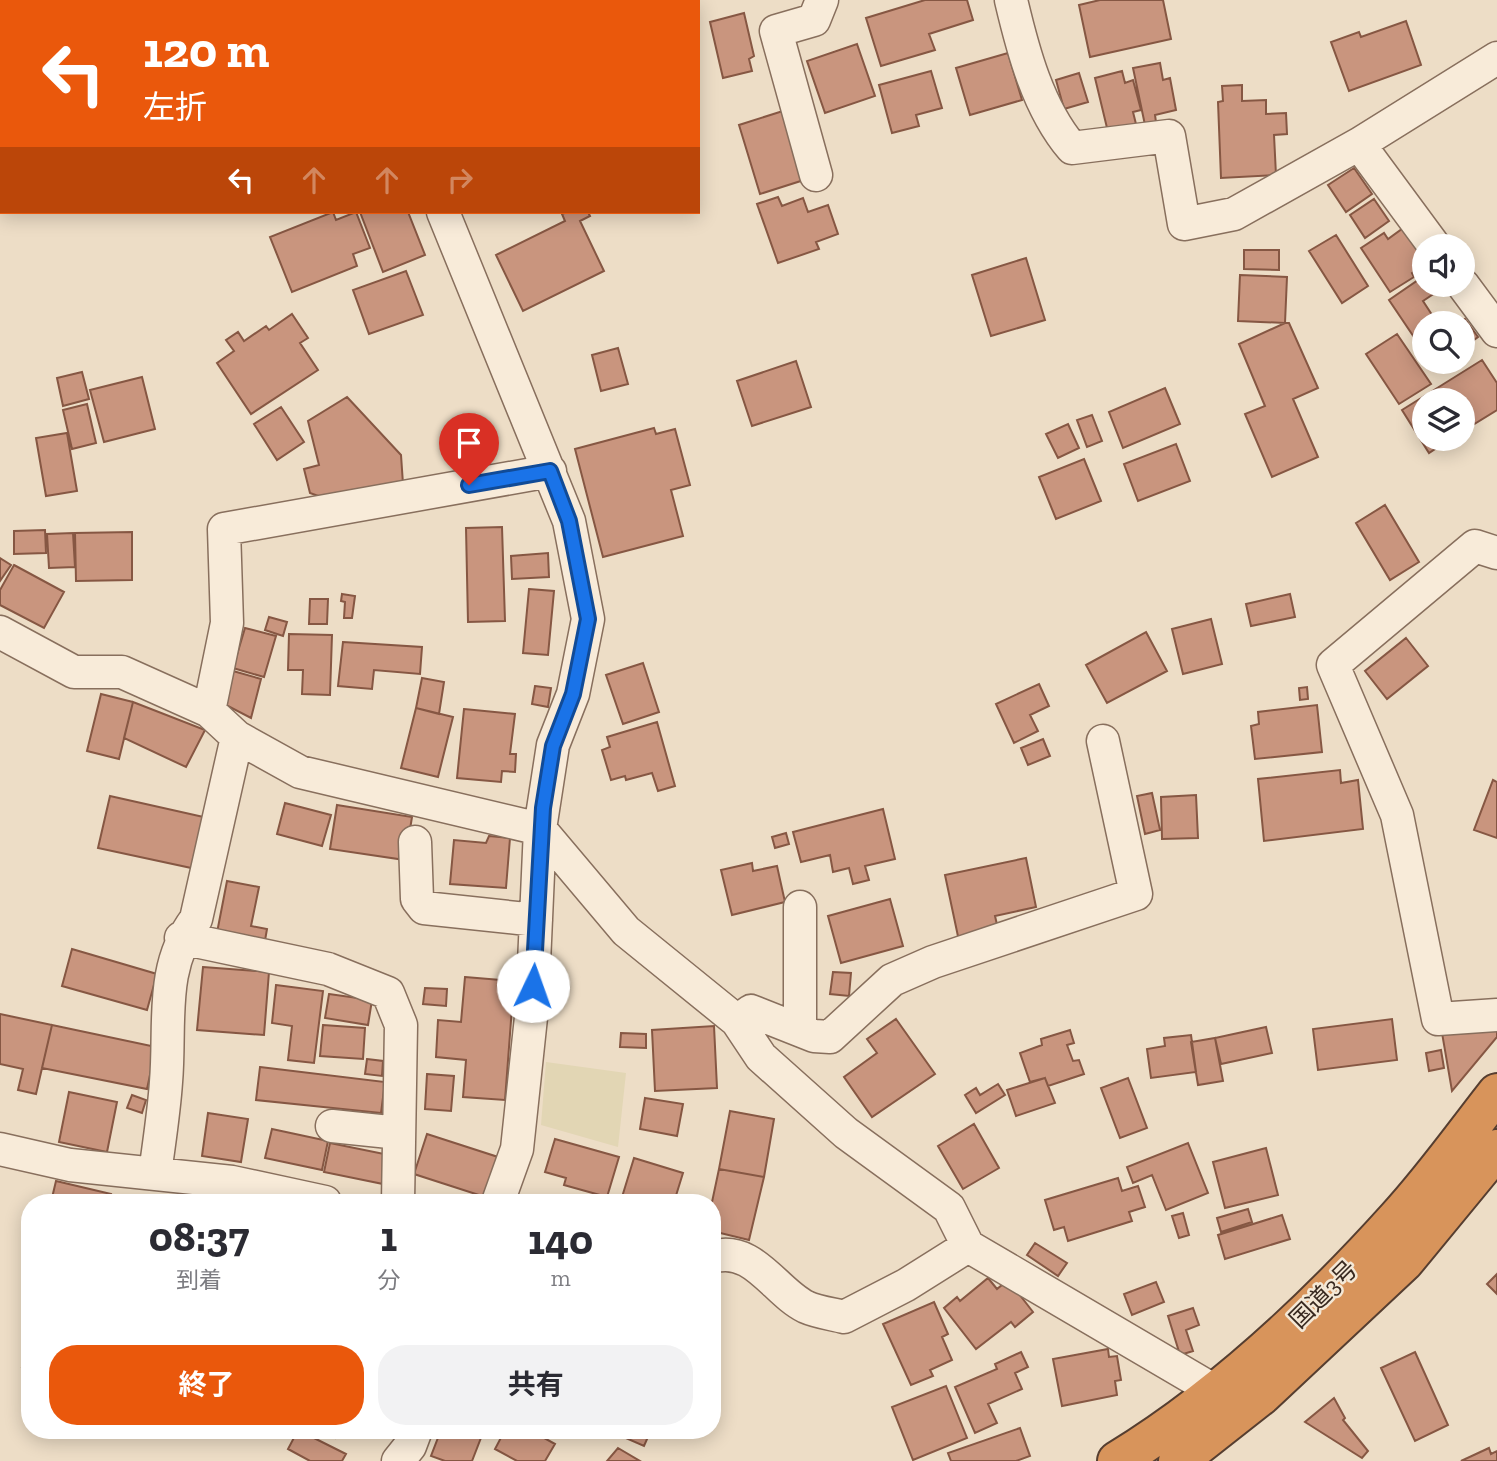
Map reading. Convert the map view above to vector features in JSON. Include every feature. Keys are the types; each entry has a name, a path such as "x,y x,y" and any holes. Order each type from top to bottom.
{"highway":[{"name":"国道3号","path":"1117,1461 1160,1435 1309,1310 1390,1226 1497,1093"},
{"name":"国道3号","path":"1178,1461 1262,1395 1404,1262 1497,1149"}],"street":[{"path":"816,175 776,31 814,20 822,0"},
{"path":"1011,0 1023,51 1057,131 1072,148 1169,136 1184,224 1234,214 1359,144 1497,58"},
{"path":"1359,144 1425,234"},
{"path":"444,214 569,521 588,619 573,694 553,746 540,829 531,1007 517,1149 501,1194"},
{"path":"1472,297 1497,331"},
{"path":"209,711 227,623 224,529 550,471"},
{"path":"1497,554 1475,546 1333,665 1397,815 1438,1019 1497,1015"},
{"path":"0,632 74,672 122,672 209,711 237,737 300,772 540,829 626,931 737,1021 761,1058 793,1088 846,1133 949,1208 968,1246 1215,1391"},
{"path":"155,1174 167,1080 169,979 181,938 196,919 237,737"},
{"path":"737,1021 751,1011 814,1036 830,1037 892,980 933,962 1136,894 1128,845 1116,814 1103,741"},
{"path":"415,842 417,899 424,908 536,920"},
{"path":"800,907 800,1030"},
{"path":"181,938 328,969 388,993 401,1025 398,1194"},
{"path":"332,1126 399,1133"},
{"path":"0,1149 70,1165 232,1182 288,1194"},
{"path":"721,1255 748,1259 806,1307 844,1317 906,1285 968,1246"},
{"path":"398,1461 413,1439"}],"shaded area":[{"path":"546,1062 626,1073 618,1147 541,1125"}],"building":[{"path":"925,0 967,0 973,20 929,34 935,50 881,66 866,18"},
{"path":"1100,0 1163,0 1171,39 1090,57 1079,5"},
{"path":"744,13 754,56 749,59 752,71 723,78 710,22"},
{"path":"1406,21 1421,65 1349,91 1331,42 1359,32 1361,37"},
{"path":"857,44 875,96 825,113 807,61"},
{"path":"1008,53 1022,100 970,115 956,68"},
{"path":"1160,63 1163,80 1170,78 1176,110 1155,115 1156,122 1145,125 1133,68"},
{"path":"931,71 942,108 916,115 919,126 892,133 879,85"},
{"path":"1122,71 1125,83 1133,80 1141,110 1133,112 1136,124 1108,132 1095,78"},
{"path":"1079,73 1088,102 1064,109 1056,80"},
{"path":"1242,85 1242,101 1266,100 1266,114 1286,113 1287,134 1274,135 1276,175 1221,178 1218,102 1223,101 1222,86"},
{"path":"786,110 807,179 760,194 739,125"},
{"path":"1354,168 1372,194 1346,212 1328,185"},
{"path":"778,197 782,206 803,198 808,212 828,205 838,234 816,242 819,249 778,263 757,204"},
{"path":"1374,199 1389,221 1365,238 1350,215"},
{"path":"328,214 334,214 336,220 357,214 370,248 353,254 357,266 292,292 270,237"},
{"path":"361,214 409,214 425,255 383,272"},
{"path":"562,214 589,214 590,216 580,221 604,271 523,311 496,255 565,221"},
{"path":"1406,226 1412,235 1412,278 1390,292 1361,248 1384,233 1388,239"},
{"path":"1336,235 1368,286 1342,303 1309,251"},
{"path":"1244,250 1279,250 1279,270 1244,269"},
{"path":"1026,258 1045,320 991,336 972,275"},
{"path":"406,271 423,315 369,334 353,290"},
{"path":"1240,275 1287,277 1285,323 1238,321"},
{"path":"1412,284 1412,297 1429,297 1423,301 1430,311 1412,311 1412,334 1389,300"},
{"path":"292,314 308,338 300,343 318,370 251,414 217,363 234,351 226,340 238,332 244,341 266,326 269,330"},
{"path":"1289,323 1318,388 1293,399 1318,457 1272,477 1245,414 1265,406 1239,344"},
{"path":"1397,334 1412,356 1412,374 1424,374 1431,384 1425,388 1412,388 1412,396 1399,404 1366,354"},
{"path":"618,348 628,384 601,391 592,355"},
{"path":"1482,360 1497,383 1497,410 1475,424 1475,388 1437,388 1460,374 1475,374 1475,364"},
{"path":"796,361 811,407 752,426 737,381"},
{"path":"82,372 89,399 63,406 57,378"},
{"path":"142,377 155,429 104,442 90,390"},
{"path":"1165,388 1180,424 1123,448 1109,412"},
{"path":"347,397 401,455 403,484 321,497 310,493 304,469 319,465 308,421"},
{"path":"87,404 96,443 72,449 63,410"},
{"path":"1412,404 1412,426 1402,410"},
{"path":"281,407 304,442 277,460 254,424"},
{"path":"1092,415 1102,441 1087,447 1077,420"},
{"path":"1068,424 1079,448 1058,458 1046,434"},
{"path":"654,428 656,434 675,429 690,485 671,490 683,536 603,557 575,449"},
{"path":"67,433 77,491 46,496 36,438"},
{"path":"1176,444 1190,481 1138,501 1124,464"},
{"path":"1084,459 1101,501 1056,519 1039,477"},
{"path":"1385,505 1419,562 1390,580 1356,523"},
{"path":"502,527 505,621 468,622 466,528"},
{"path":"45,530 46,553 14,554 14,531"},
{"path":"132,532 132,580 76,581 75,533"},
{"path":"73,533 75,567 49,568 47,534"},
{"path":"548,553 549,577 512,579 511,556"},
{"path":"0,558 11,565 0,581"},
{"path":"14,565 64,592 44,628 0,605 0,590"},
{"path":"529,589 554,591 548,655 523,653"},
{"path":"342,594 355,596 352,618 344,618 345,602 341,601"},
{"path":"1290,594 1295,617 1251,626 1246,604"},
{"path":"310,599 328,599 327,624 309,624"},
{"path":"269,617 287,622 283,636 265,630"},
{"path":"1211,619 1222,664 1183,674 1172,629"},
{"path":"245,628 276,636 264,677 233,668"},
{"path":"1146,632 1167,671 1107,703 1086,665"},
{"path":"289,634 332,635 330,695 302,694 303,670 288,670"},
{"path":"1406,638 1428,666 1387,699 1365,671"},
{"path":"343,642 422,647 420,674 374,670 372,689 338,686"},
{"path":"643,663 659,712 623,724 606,675"},
{"path":"233,671 261,679 251,718 224,704"},
{"path":"422,678 444,682 439,714 416,708"},
{"path":"1039,684 1049,706 1030,715 1038,731 1014,743 996,704"},
{"path":"535,686 551,688 548,707 532,704"},
{"path":"1307,687 1308,699 1300,700 1299,688"},
{"path":"101,694 133,702 119,759 87,751"},
{"path":"133,702 205,730 186,767 124,738"},
{"path":"1317,705 1322,752 1255,759 1251,726 1259,724 1258,712"},
{"path":"416,708 453,717 438,777 401,768"},
{"path":"464,709 515,714 510,754 516,754 515,772 502,771 501,782 457,778"},
{"path":"657,722 675,786 658,791 652,773 626,780 625,776 611,780 602,750 610,747 607,737"},
{"path":"1043,739 1050,756 1028,765 1021,748"},
{"path":"1340,770 1341,783 1358,780 1363,829 1264,841 1258,779"},
{"path":"1493,780 1497,782 1497,838 1474,830"},
{"path":"1152,793 1160,830 1145,834 1137,796"},
{"path":"1196,795 1198,838 1162,839 1161,797"},
{"path":"110,796 208,818 196,869 98,848"},
{"path":"285,803 331,815 322,846 277,834"},
{"path":"337,805 412,817 405,860 330,849"},
{"path":"883,809 895,859 865,866 869,880 853,884 849,868 833,872 830,855 801,862 793,832"},
{"path":"786,833 789,844 775,848 772,837"},
{"path":"489,836 510,838 506,888 450,884 454,840 486,843"},
{"path":"1026,858 1036,907 995,916 999,933 959,941 945,875"},
{"path":"752,863 753,871 777,866 785,902 732,915 721,870"},
{"path":"227,881 259,887 251,926 267,929 263,952 215,943"},
{"path":"890,899 903,946 841,963 828,916"},
{"path":"72,949 157,974 147,1010 62,986"},
{"path":"203,967 269,972 264,1035 197,1030"},
{"path":"833,972 851,973 849,996 830,994"},
{"path":"465,977 514,981 505,1100 463,1097 466,1060 436,1057 438,1020 461,1022"},
{"path":"276,985 323,991 314,1063 288,1060 292,1026 272,1023"},
{"path":"425,988 447,989 446,1006 423,1004"},
{"path":"329,994 372,1000 368,1025 325,1018"},
{"path":"0,1014 52,1025 36,1094 18,1090 23,1069 0,1064"},
{"path":"896,1019 935,1074 872,1117 844,1077 877,1053 867,1039"},
{"path":"1392,1019 1397,1060 1318,1070 1313,1029"},
{"path":"52,1025 156,1047 147,1089 42,1068"},
{"path":"323,1025 365,1028 363,1059 320,1056"},
{"path":"714,1026 717,1088 655,1091 652,1030"},
{"path":"1266,1027 1272,1053 1221,1064 1215,1038"},
{"path":"1497,1027 1497,1037 1452,1091 1442,1033"},
{"path":"1070,1030 1074,1043 1067,1045 1073,1061 1079,1060 1084,1074 1048,1086 1045,1078 1030,1082 1020,1053 1042,1045 1041,1039"},
{"path":"621,1033 646,1034 646,1048 620,1047"},
{"path":"1191,1035 1196,1072 1151,1078 1147,1049 1165,1046 1164,1038"},
{"path":"1215,1038 1223,1081 1198,1085 1191,1042"},
{"path":"1441,1050 1444,1068 1429,1071 1426,1053"},
{"path":"367,1059 383,1061 382,1076 365,1074"},
{"path":"260,1067 385,1082 381,1113 256,1100"},
{"path":"427,1074 454,1076 451,1111 425,1109"},
{"path":"1045,1078 1055,1103 1016,1116 1007,1090"},
{"path":"1128,1078 1147,1128 1120,1138 1101,1088"},
{"path":"998,1084 1005,1095 976,1113 965,1095 976,1088 980,1095"},
{"path":"69,1092 117,1102 107,1152 59,1142"},
{"path":"132,1095 146,1100 142,1113 127,1108"},
{"path":"645,1098 683,1104 677,1136 640,1129"},
{"path":"730,1111 774,1119 764,1177 719,1169"},
{"path":"208,1113 248,1119 241,1162 202,1156"},
{"path":"974,1124 999,1168 963,1189 938,1146"},
{"path":"272,1129 328,1141 322,1170 265,1158"},
{"path":"427,1134 498,1157 486,1194 476,1194 414,1174"},
{"path":"555,1139 619,1157 608,1194 596,1194 564,1185 566,1178 545,1172"},
{"path":"330,1143 389,1155 383,1184 324,1172"},
{"path":"1188,1143 1208,1193 1166,1210 1152,1175 1133,1183 1127,1167"},
{"path":"1266,1148 1278,1195 1225,1208 1213,1162"},
{"path":"634,1158 683,1173 676,1194 623,1194"},
{"path":"719,1169 764,1177 749,1240 721,1233 721,1194 714,1194"},
{"path":"1118,1178 1122,1191 1138,1186 1145,1207 1129,1212 1132,1221 1068,1241 1064,1227 1054,1230 1045,1200"},
{"path":"56,1181 111,1194 53,1194"},
{"path":"1248,1209 1252,1222 1221,1232 1217,1218"},
{"path":"1183,1213 1189,1235 1179,1238 1172,1216"},
{"path":"1282,1215 1290,1239 1225,1259 1218,1235"},
{"path":"1035,1243 1067,1263 1058,1276 1027,1255"},
{"path":"1497,1274 1497,1294 1487,1284"},
{"path":"988,1278 997,1289 1008,1280 1033,1312 1015,1327 1011,1322 976,1349 944,1308 957,1297 960,1301"},
{"path":"1156,1282 1164,1302 1132,1315 1124,1294"},
{"path":"934,1302 948,1334 942,1337 952,1360 930,1370 933,1376 911,1385 883,1324"},
{"path":"1193,1308 1199,1325 1186,1330 1193,1351 1180,1355 1168,1316"},
{"path":"1108,1349 1109,1357 1117,1356 1121,1380 1115,1381 1117,1395 1062,1406 1053,1359"},
{"path":"1021,1352 1028,1367 1015,1373 1022,1389 988,1404 997,1423 975,1433 955,1387 997,1369 995,1364"},
{"path":"1415,1352 1448,1425 1415,1441 1381,1368"},
{"path":"946,1386 967,1438 913,1460 892,1407"},
{"path":"1334,1398 1345,1418 1343,1420 1368,1451 1362,1458 1305,1422"},
{"path":"1020,1428 1030,1456 1016,1461 951,1461 948,1453"},
{"path":"293,1439 316,1439 346,1454 342,1461 310,1461 288,1449"},
{"path":"438,1439 481,1439 472,1461 445,1461 431,1456"},
{"path":"500,1439 546,1439 555,1444 545,1461 517,1461 495,1449"},
{"path":"628,1439 647,1439 644,1446"},
{"path":"618,1448 640,1461 607,1461"},
{"path":"1489,1448 1491,1454 1497,1451 1497,1461 1461,1461"}],"route":[{"path":"469,485 550,471 569,521 588,619 573,694 553,746 543,808 533,986"}]}
